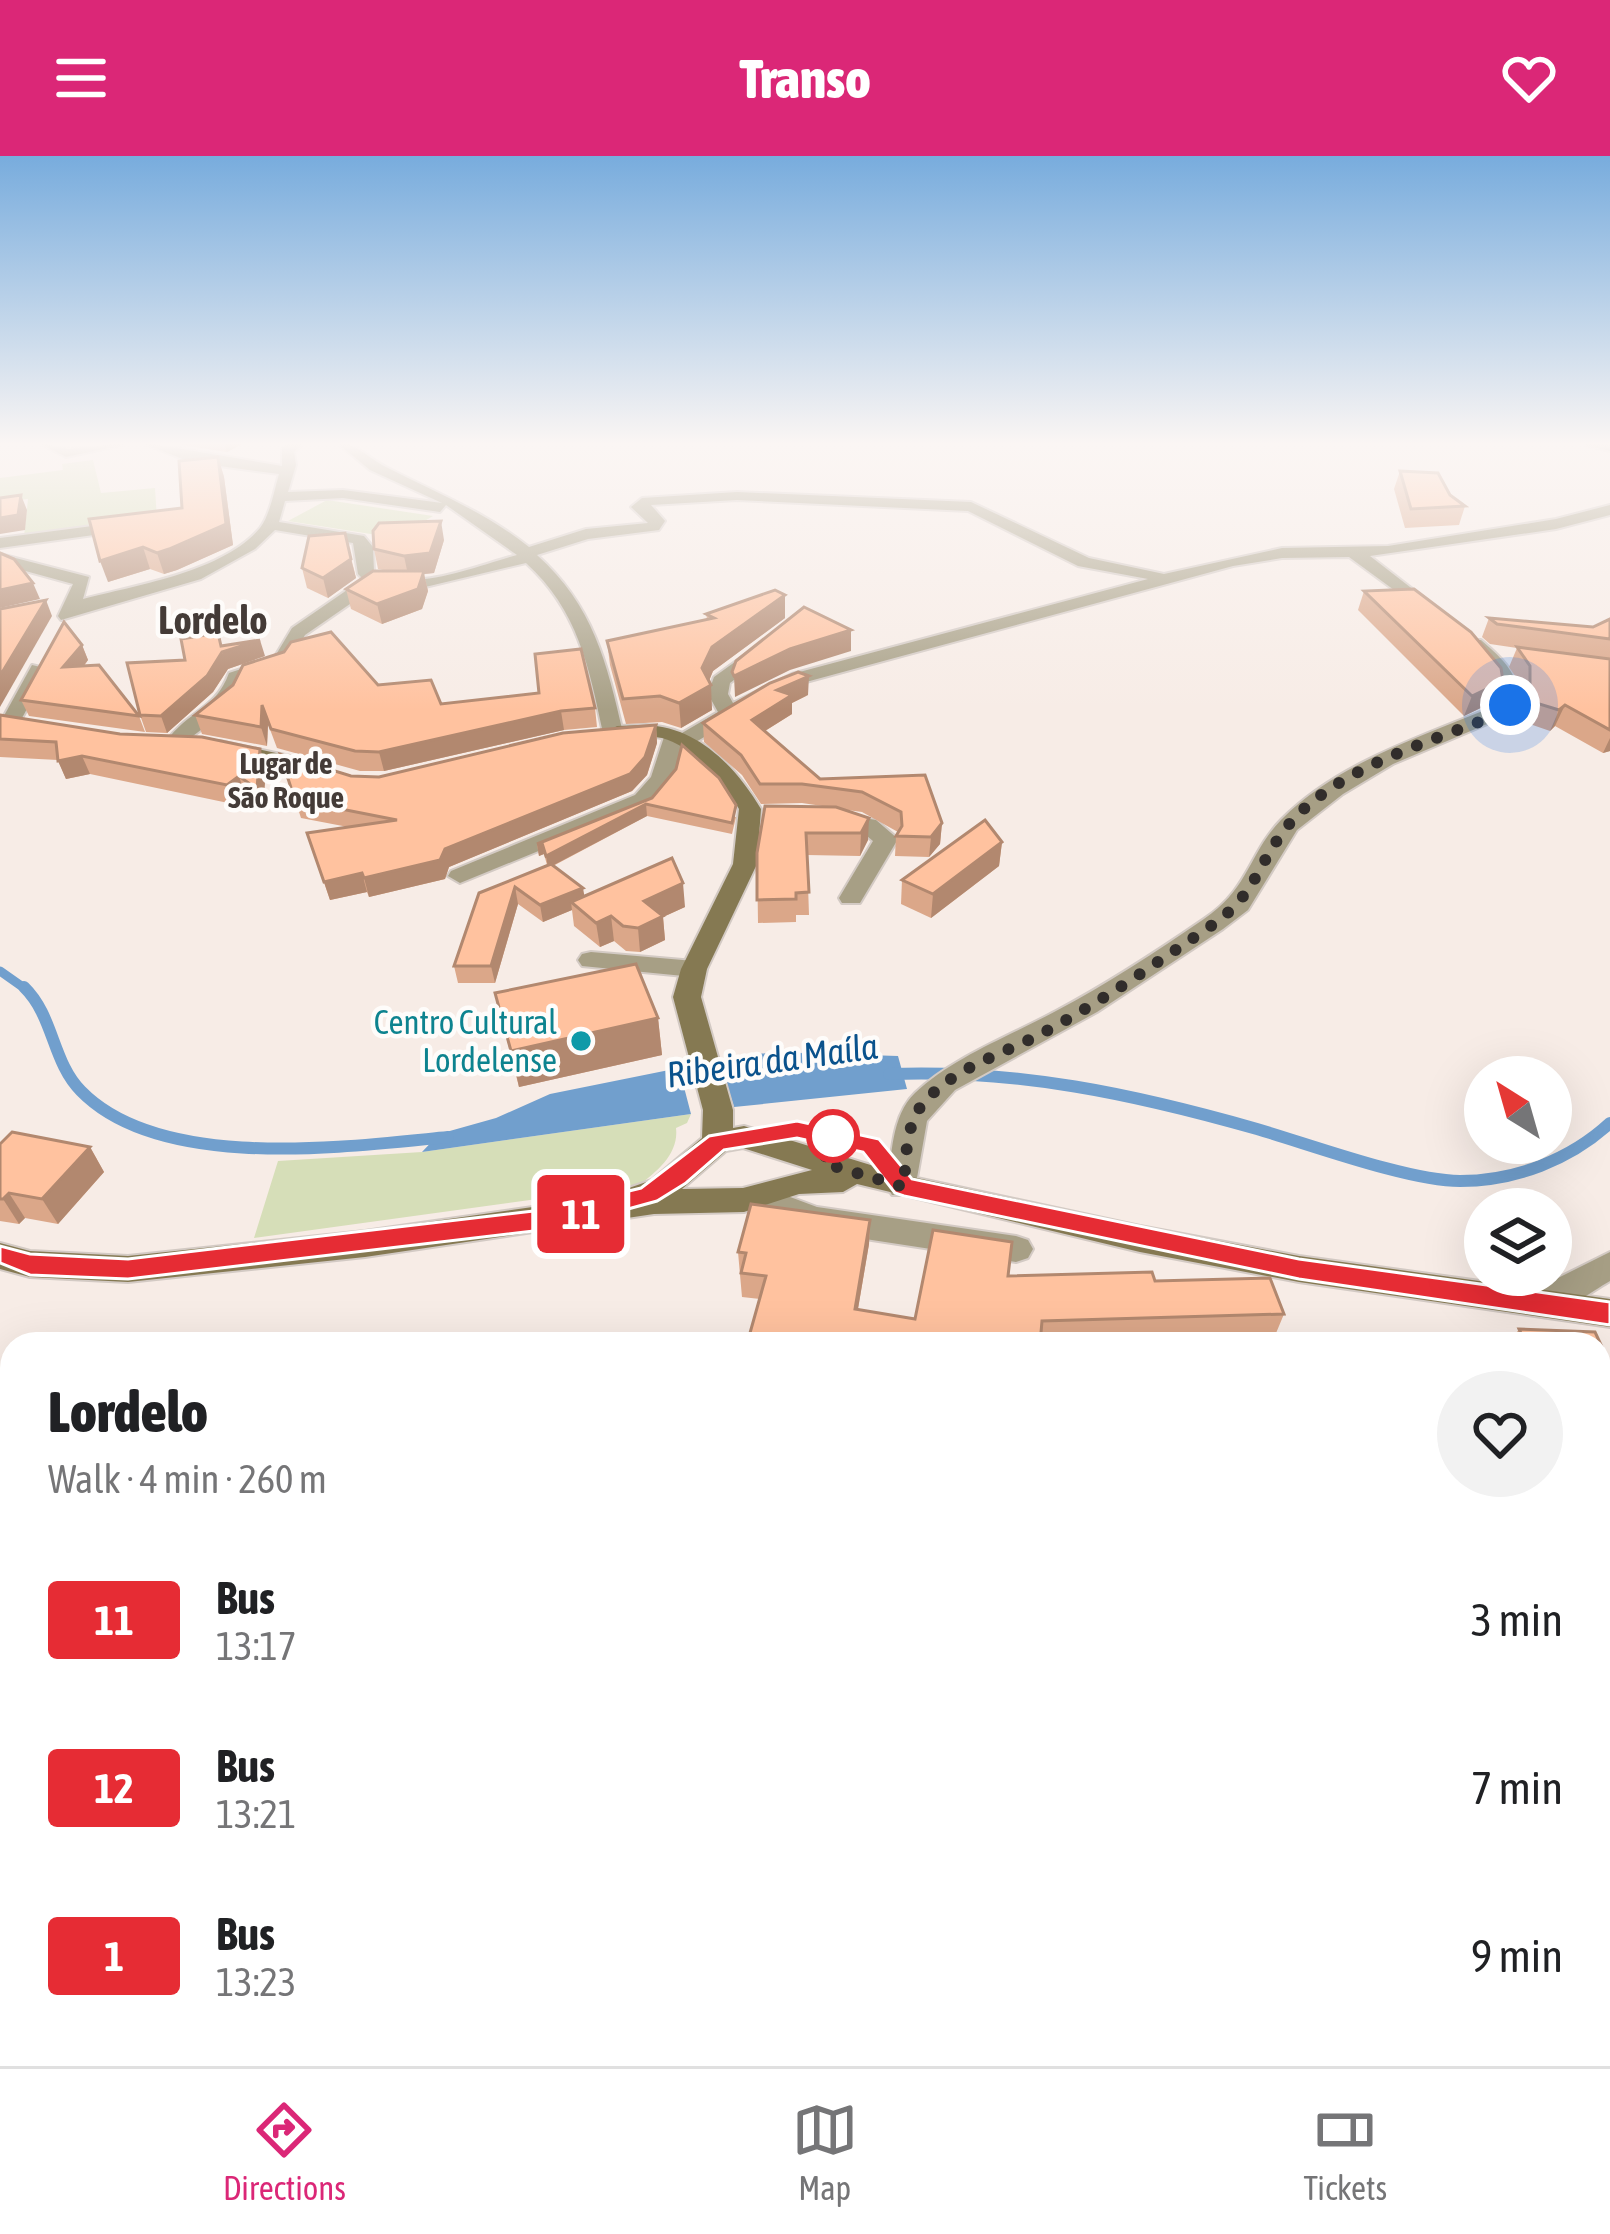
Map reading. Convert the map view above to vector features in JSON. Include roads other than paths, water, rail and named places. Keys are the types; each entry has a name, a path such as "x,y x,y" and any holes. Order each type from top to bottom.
{"main road":[{"path":"602,734 678,738 731,783 759,815 738,886 694,969 687,998 718,1110 733,1145 783,1161 784,1172 753,1196 705,1188 697,1169 733,1145"},
{"path":"150,743 279,758 346,778"},
{"path":"607,1209 663,1187 733,1145 904,1187 1299,1269 1610,1313"},
{"path":"0,1256 30,1264 128,1269 364,1244 607,1209 753,1196 821,1179 904,1187"}],"street":[{"path":"0,543 95,531"},
{"path":"0,559 83,580 66,611 208,570 265,531"},
{"path":"309,531 358,539 365,547 364,570 373,580 402,586 526,556 579,536 616,531"},
{"path":"495,531 526,556 585,626 602,734"},
{"path":"1021,531 1084,562 1168,578"},
{"path":"460,876 632,807 660,784 678,738 771,689 837,665 1264,555 1355,554 1508,531"},
{"path":"904,1187 910,1131 929,1096 966,1070 1088,1006 1239,905 1288,826 1334,789 1385,759 1507,709 1510,686 1486,653 1355,554"},
{"path":"176,743 194,721 225,705 235,692 236,677 281,662 298,632 373,580"},
{"path":"729,714 718,691 722,679 779,636"},
{"path":"12,723 51,646"},
{"path":"1486,653 1527,659"},
{"path":"803,816 868,826 885,836 884,847 851,898"},
{"path":"591,960 694,969"},
{"path":"753,1196 813,1219 1016,1249"},
{"path":"1541,1302 1610,1265"}],"water":[{"path":"773,1052 898,1056 907,1089 734,1107 719,1060"},
{"path":"679,1068 691,1114 422,1152 439,1134 496,1118 550,1094"}],"waterway":[{"name":"Ribeira da Maíla","path":"0,971 26,989"},
{"name":"Ribeira da Maíla","path":"26,989 81,1091 115,1117 157,1134 256,1148 448,1137"},
{"name":"Ribeira da Maíla","path":"889,1074 937,1073 1075,1086 1257,1129 1387,1169 1460,1181 1541,1166 1577,1148 1610,1123"}],"place":[{"name":"Centro Cultural Lordelense","path":"581,1041"}],"district":[{"name":"Lordelo","path":"213,620"},
{"name":"Lugar de São Roque","path":"286,780"}]}
